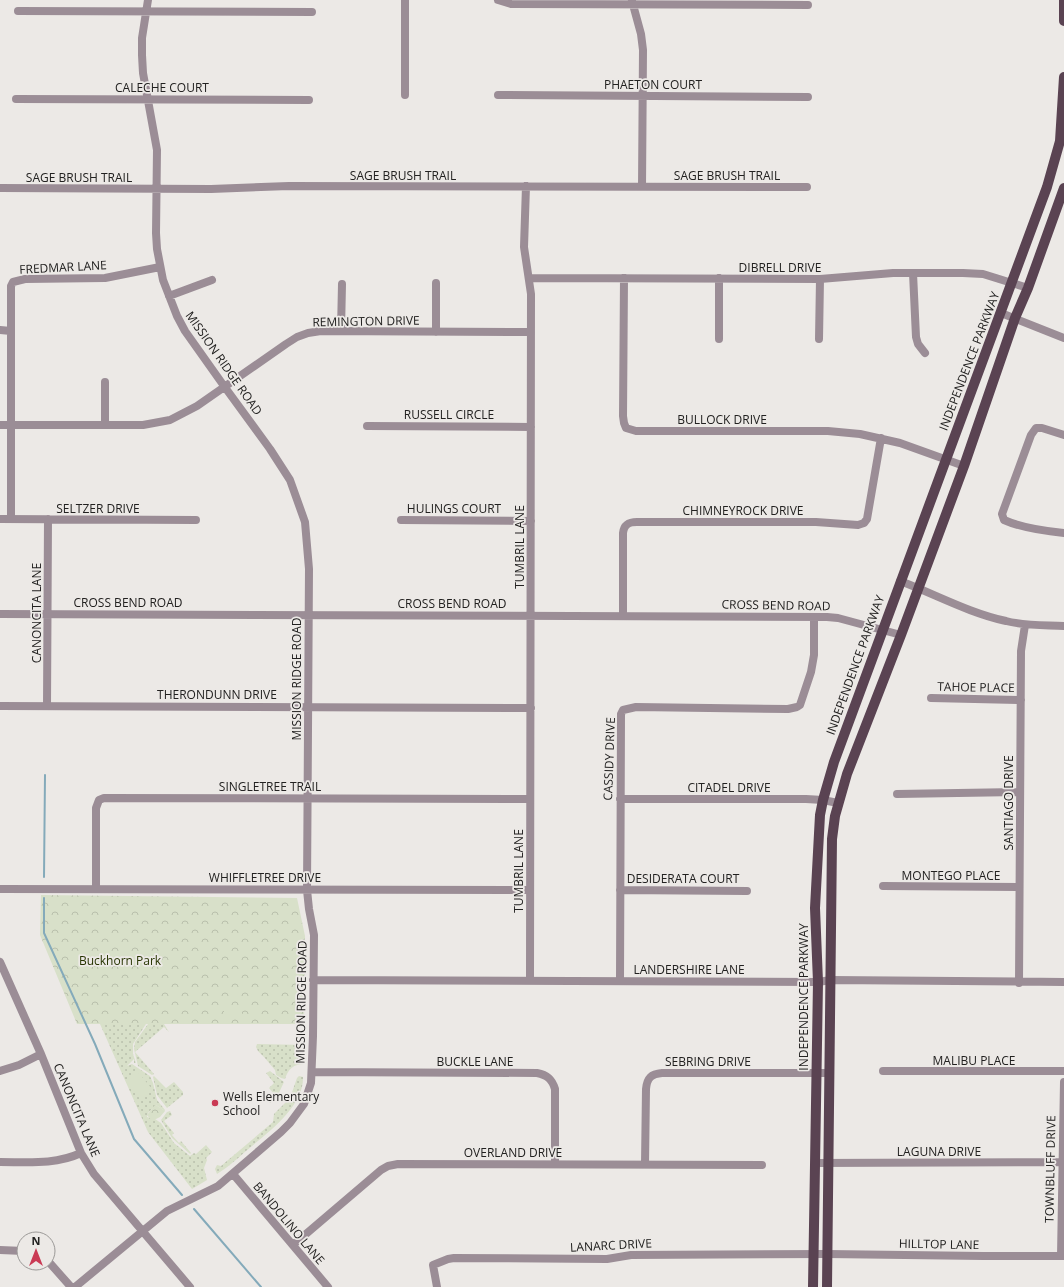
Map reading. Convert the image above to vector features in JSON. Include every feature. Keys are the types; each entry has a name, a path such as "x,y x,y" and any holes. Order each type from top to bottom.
{"main road":[{"path":"1064,0 1064,21"},
{"name":"INDEPENDENCE PARKWAY","path":"813,1287 818,982 815,908 820,815 823,800 834,762 882,629 1001,313 1047,186 1059,164 1063,117 1064,78"},
{"path":"827,1287 832,839 838,804 846,774 901,635 964,466 1015,318 1028,288 1064,188"}],"street":[{"name":"MISSION RIDGE ROAD","path":"75,1287 167,1211 218,1186 281,1132 299,1113 308,1095 312,1072 314,935 307,890 309,554 305,522 301,507 290,480 280,464 185,331 169,296 160,267 156,233 157,150 143,73 142,55 142,38 148,0"},
{"path":"405,0 405,95"},
{"path":"498,0 511,4 633,2 808,5"},
{"path":"633,2 641,34 643,50 642,187"},
{"path":"18,11 312,12"},
{"name":"PHAETON COURT","path":"498,95 808,97"},
{"name":"CALECHE COURT","path":"16,99 309,100"},
{"name":"SAGE BRUSH TRAIL","path":"0,188 210,189 288,186 807,187"},
{"name":"TUMBRIL LANE","path":"526,186 524,247 530,278 531,294 530,981"},
{"name":"FREDMAR LANE","path":"11,331 11,286 13,282 25,279 105,278 160,267"},
{"name":"DIBRELL DRIVE","path":"530,278 820,279 893,273 983,274 1028,288"},
{"path":"913,273 916,337 918,344 925,353"},
{"name":"BULLOCK DRIVE","path":"624,278 623,416 626,428 636,431 828,431 860,434 881,438 964,466"},
{"path":"719,278 719,339"},
{"path":"819,339 820,279"},
{"path":"169,296 212,280"},
{"path":"436,283 436,332"},
{"path":"342,284 342,331"},
{"path":"1001,313 1064,338"},
{"path":"0,330 11,331 11,519"},
{"name":"REMINGTON DRIVE","path":"0,425 143,425 170,420 197,406 297,337 308,333 342,331 531,332"},
{"path":"105,382 105,425"},
{"name":"RUSSELL CIRCLE","path":"367,426 531,427"},
{"path":"1064,435 1042,428 1036,428 1031,435 1002,514 1004,520 1010,523 1064,533"},
{"name":"CHIMNEYROCK DRIVE","path":"623,615 623,533 626,524 630,522 816,522 858,525 864,523 881,438"},
{"name":"SELTZER DRIVE","path":"0,519 196,520"},
{"name":"CANONCITA LANE","path":"47,706 48,519"},
{"name":"HULINGS COURT","path":"401,520 531,521"},
{"path":"900,581 989,616 1025,625 1064,626"},
{"name":"CROSS BEND ROAD","path":"0,614 814,616 838,618 901,635"},
{"name":"CASSIDY DRIVE","path":"620,981 620,718 623,710 636,707 788,709 797,707 801,702 813,663 814,616"},
{"name":"SANTIAGO DRIVE","path":"1019,983 1021,651 1025,625"},
{"name":"TAHOE PLACE","path":"931,698 1021,700"},
{"name":"THERONDUNN DRIVE","path":"0,706 531,708"},
{"path":"897,794 1019,792"},
{"name":"SINGLETREE TRAIL","path":"96,889 96,808 99,800 104,798 530,799"},
{"name":"CITADEL DRIVE","path":"620,799 823,800 838,804"},
{"name":"MONTEGO PLACE","path":"883,886 1019,887"},
{"name":"WHIFFLETREE DRIVE","path":"0,888 530,890"},
{"name":"DESIDERATA COURT","path":"620,890 747,891"},
{"name":"CANONCITA LANE","path":"0,962 3,979 41,1054 81,1153 94,1174 190,1287"},
{"name":"LANDERSHIRE LANE","path":"313,980 818,982 831,980 1019,983 1064,982"},
{"path":"0,1071 19,1065 41,1054"},
{"name":"MALIBU PLACE","path":"883,1071 1064,1071"},
{"name":"BUCKLE LANE","path":"312,1072 537,1073 545,1075 550,1078 555,1089 554,1164"},
{"name":"SEBRING DRIVE","path":"645,1164 646,1089 647,1081 650,1076 662,1073 830,1074"},
{"name":"TOWNBLUFF DRIVE","path":"1063,1256 1064,1082"},
{"path":"0,1162 58,1161 71,1158 81,1153"},
{"name":"LAGUNA DRIVE","path":"815,1162 1063,1162"},
{"name":"OVERLAND DRIVE","path":"293,1245 388,1166 406,1164 762,1165"},
{"name":"BANDOLINO LANE","path":"232,1174 328,1287"},
{"path":"0,1250 16,1251"},
{"name":"HILLTOP LANE","path":"814,1254 1063,1256"},
{"name":"LANARC DRIVE","path":"437,1287 433,1265 454,1258 606,1259 631,1255 814,1254"},
{"path":"56,1270 71,1287"}],"green space":[{"name":"Buckhorn Park","path":"41,895 297,898 305,936 304,1024 77,1024 40,935"},
{"path":"224,1009 242,1009 242,1018 224,1018"},
{"path":"100,1024 146,1024 133,1044 133,1054 136,1063 134,1063 134,1059 127,1066 132,1064 150,1076 157,1100 165,1110 156,1105 148,1113 147,1117 155,1119 161,1123 174,1143 190,1156 194,1153 196,1154 206,1145 212,1152 206,1158 207,1160 204,1168 207,1180 192,1189 148,1132"},
{"path":"148,1024 164,1024 169,1032 164,1027 135,1052 154,1074 152,1075 138,1066 134,1049 135,1042"},
{"path":"257,1044 305,1045 304,1064 294,1066 288,1072 285,1079 281,1078 276,1075 275,1070 258,1051 256,1047"},
{"path":"270,1071 284,1082 277,1097 270,1103 267,1100 274,1094 269,1088 274,1083 266,1073"},
{"path":"138,1072 152,1089 140,1099 127,1081"},
{"path":"154,1076 166,1088 174,1082 183,1092 183,1095 167,1108 157,1095"},
{"path":"299,1076 303,1077 302,1088 291,1109 274,1128 217,1174 215,1169 217,1165 221,1166 273,1122 274,1114 290,1098"},
{"path":"155,1105 165,1111 160,1117 152,1121 147,1115"},
{"path":"170,1111 172,1115 164,1121 174,1133 172,1135 179,1143 181,1141 191,1153 190,1154 172,1138 161,1120 167,1112"}],"waterway":[{"path":"44,877 45,775"},
{"path":"44,898 44,933 95,1044 134,1139 182,1195"},
{"path":"194,1209 261,1287"}],"place":[{"name":"Wells Elementary School","path":"215,1103"}]}
